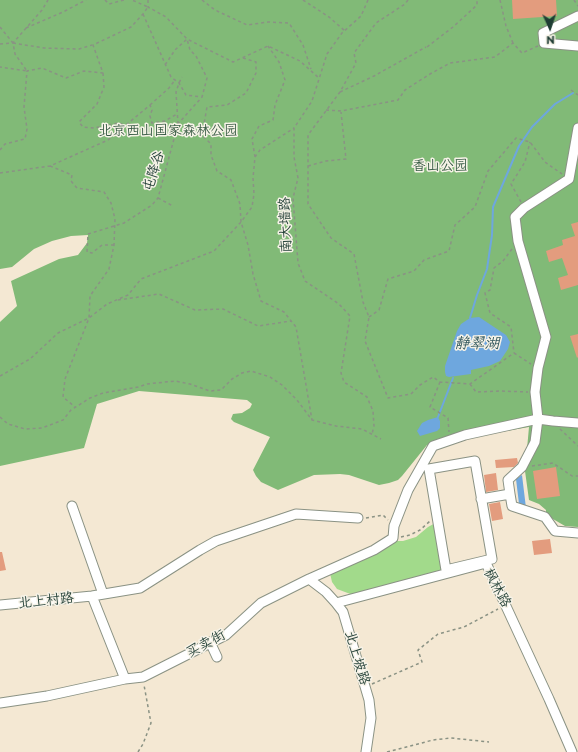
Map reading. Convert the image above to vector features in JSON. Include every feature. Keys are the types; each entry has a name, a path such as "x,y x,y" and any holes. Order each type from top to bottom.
{"street":[{"path":"578,16 543,34 544,43 578,46"},
{"path":"578,128 569,180 524,208 515,217 518,241 546,338 538,368 535,392 538,419 535,442 522,467 508,480 512,506 545,517 555,531 578,533"},
{"path":"393,538 394,526 408,490 433,446 464,435 538,419 578,423"},
{"path":"475,461 492,559 446,570 438,515 429,469 475,461"},
{"path":"481,499 510,494"},
{"path":"72,506 103,594"},
{"name":"北上村路","path":"0,606 92,596 140,588 216,541 296,514 358,518"},
{"name":"买卖街","path":"0,703 47,696 125,679 143,677 226,635 261,603 309,579 374,550 393,538"},
{"name":"枫林路","path":"336,603 486,563 516,625 572,752"},
{"name":"北上坡路","path":"309,579 326,592 343,612 369,700 371,718 366,752"},
{"path":"92,596 125,679"},
{"path":"210,642 218,657"}],"path":[{"path":"13,43 42,10 48,0"},
{"path":"24,29 64,12 86,0"},
{"path":"105,0 109,4 124,0"},
{"path":"132,0 166,17 187,39 233,62 268,46"},
{"path":"0,44 13,43 44,48 79,49 93,45 131,27 148,7 148,0"},
{"path":"202,0 215,10 247,25 268,22 289,23 303,45 311,71"},
{"path":"303,0 329,17 345,31"},
{"path":"255,157 260,150 294,128 312,101 327,54 345,31 361,16 368,0"},
{"path":"408,0 406,4 376,23 354,53 356,63 340,92 308,135 308,204 331,238 354,254 363,302 369,317 365,341 388,398 411,394 420,385 433,377 440,382 470,384 514,354"},
{"path":"340,92 374,76 426,48 453,27 477,5 477,0"},
{"path":"500,0 506,26 513,43 522,53 544,43"},
{"path":"574,0 578,6"},
{"path":"143,14 171,77 179,83 186,95 202,97"},
{"path":"0,27 13,43 15,54 27,71 24,107 27,129 25,139 5,144 0,150"},
{"path":"165,65 175,50 187,39"},
{"name":"屯降谷","path":"114,245 102,245 92,253 86,252 88,234 124,223 152,205 158,198 178,124 202,97 207,78 196,56 190,50 187,39"},
{"path":"326,110 341,111 398,100 405,90 450,63 495,57 513,43"},
{"path":"93,45 103,73 104,86 97,104 79,122 83,127 94,128 119,123 126,126"},
{"path":"268,46 300,61 319,78"},
{"path":"0,376 30,359 58,333 88,318 107,304 128,295 141,279 214,251 241,222 252,207 254,194 253,178 255,157 252,139 259,126 272,120 274,105 285,80 279,62 268,46"},
{"path":"243,58 256,62 256,73 246,93 226,105 207,107 202,135 211,144 211,155 218,171 231,180 240,204 241,222 261,301 284,312 296,327 312,420"},
{"path":"0,67 27,71 42,68 66,78 84,71 103,73"},
{"path":"178,124 176,92 182,77"},
{"path":"0,173 50,166 108,140 169,88 175,80"},
{"path":"571,90 578,95"},
{"path":"150,105 152,110 150,116 152,123 165,121 177,114"},
{"path":"308,166 326,161 346,159 341,111"},
{"name":"南大墙路","path":"294,128 294,157 298,178 293,198 298,263 304,281 340,304 350,316 341,373 344,382 367,397 373,411 374,426 372,434"},
{"path":"369,317 379,310 388,279 414,271 424,260 449,251 455,225 475,207 488,171 516,138 530,142 545,162 569,180"},
{"path":"524,208 512,184 525,162 530,142"},
{"path":"50,166 72,175 70,181 77,188 104,192 111,203 115,218 114,245 109,269 90,296 88,318 65,379 64,397 76,407"},
{"path":"158,198 172,206"},
{"path":"514,354 511,328 490,313 485,294 490,290 494,268 503,261 518,241"},
{"path":"116,300 159,294 195,310 223,309 258,326 291,321"},
{"path":"514,354 538,368"},
{"path":"0,417 8,424 25,429 42,428 63,420 71,410 90,398 103,393 147,384 175,381 190,384 210,391 221,390 242,373 251,371 270,376 282,385 297,400 312,420 336,426 362,429 381,439"},
{"path":"440,382 430,407 448,418 450,439"},
{"path":"470,384 476,392 535,392"},
{"path":"553,421 566,436 578,446"},
{"path":"522,467 553,463 572,476 578,476"},
{"path":"393,538 410,535 420,530 438,515"},
{"path":"358,518 383,516"},
{"path":"365,687 422,662 418,650 438,634 464,627 501,607"},
{"path":"138,752 143,744 151,723 143,677"},
{"path":"387,752 433,740 451,738 489,742"}],"green space":[{"path":"0,0 578,0 578,527 565,526 546,515 546,510 539,504 529,500 525,471 529,427 427,445 398,480 389,483 379,485 349,475 340,474 314,475 278,490 261,482 253,470 270,437 234,422 231,419 233,414 242,413 250,408 252,404 247,400 139,391 97,404 84,448 0,466 0,322 17,306 11,281 59,259 78,255 87,243 88,235 71,236 52,241 34,249 12,267 0,269"},
{"path":"439,521 446,570 353,595 337,589 332,582 330,573 394,541 403,541 416,537 428,527"}],"water":[{"name":"静翠湖","path":"479,317 506,335 510,342 508,349 500,361 489,366 471,370 471,374 449,377 446,376 445,366 457,331 461,324 470,318"},
{"path":"438,417 440,421 440,428 437,431 420,436 417,431 422,423"},
{"path":"522,475 526,508 519,504 516,479"}],"building":[{"path":"512,0 556,0 557,16 513,19"},
{"path":"578,222 578,285 561,290 558,278 568,275 562,258 549,262 546,251 563,245 562,240 575,236 571,224"},
{"path":"578,334 578,357 577,358 570,336"},
{"path":"517,458 518,463 514,467 496,468 495,460"},
{"path":"556,467 560,496 537,499 533,471"},
{"path":"496,473 498,490 486,492 484,475"},
{"path":"500,502 503,519 492,521 489,504"},
{"path":"550,539 552,553 534,555 532,541"},
{"path":"0,552 2,552 6,570 0,571"}],"waterway":[{"path":"470,318 487,269 492,235 493,207 519,146 532,127 555,104 573,93"},
{"path":"438,417 453,378"}],"park label":[{"name":"北京西山国家森林公园","path":"168,131"},
{"name":"香山公园","path":"440,166"}]}
